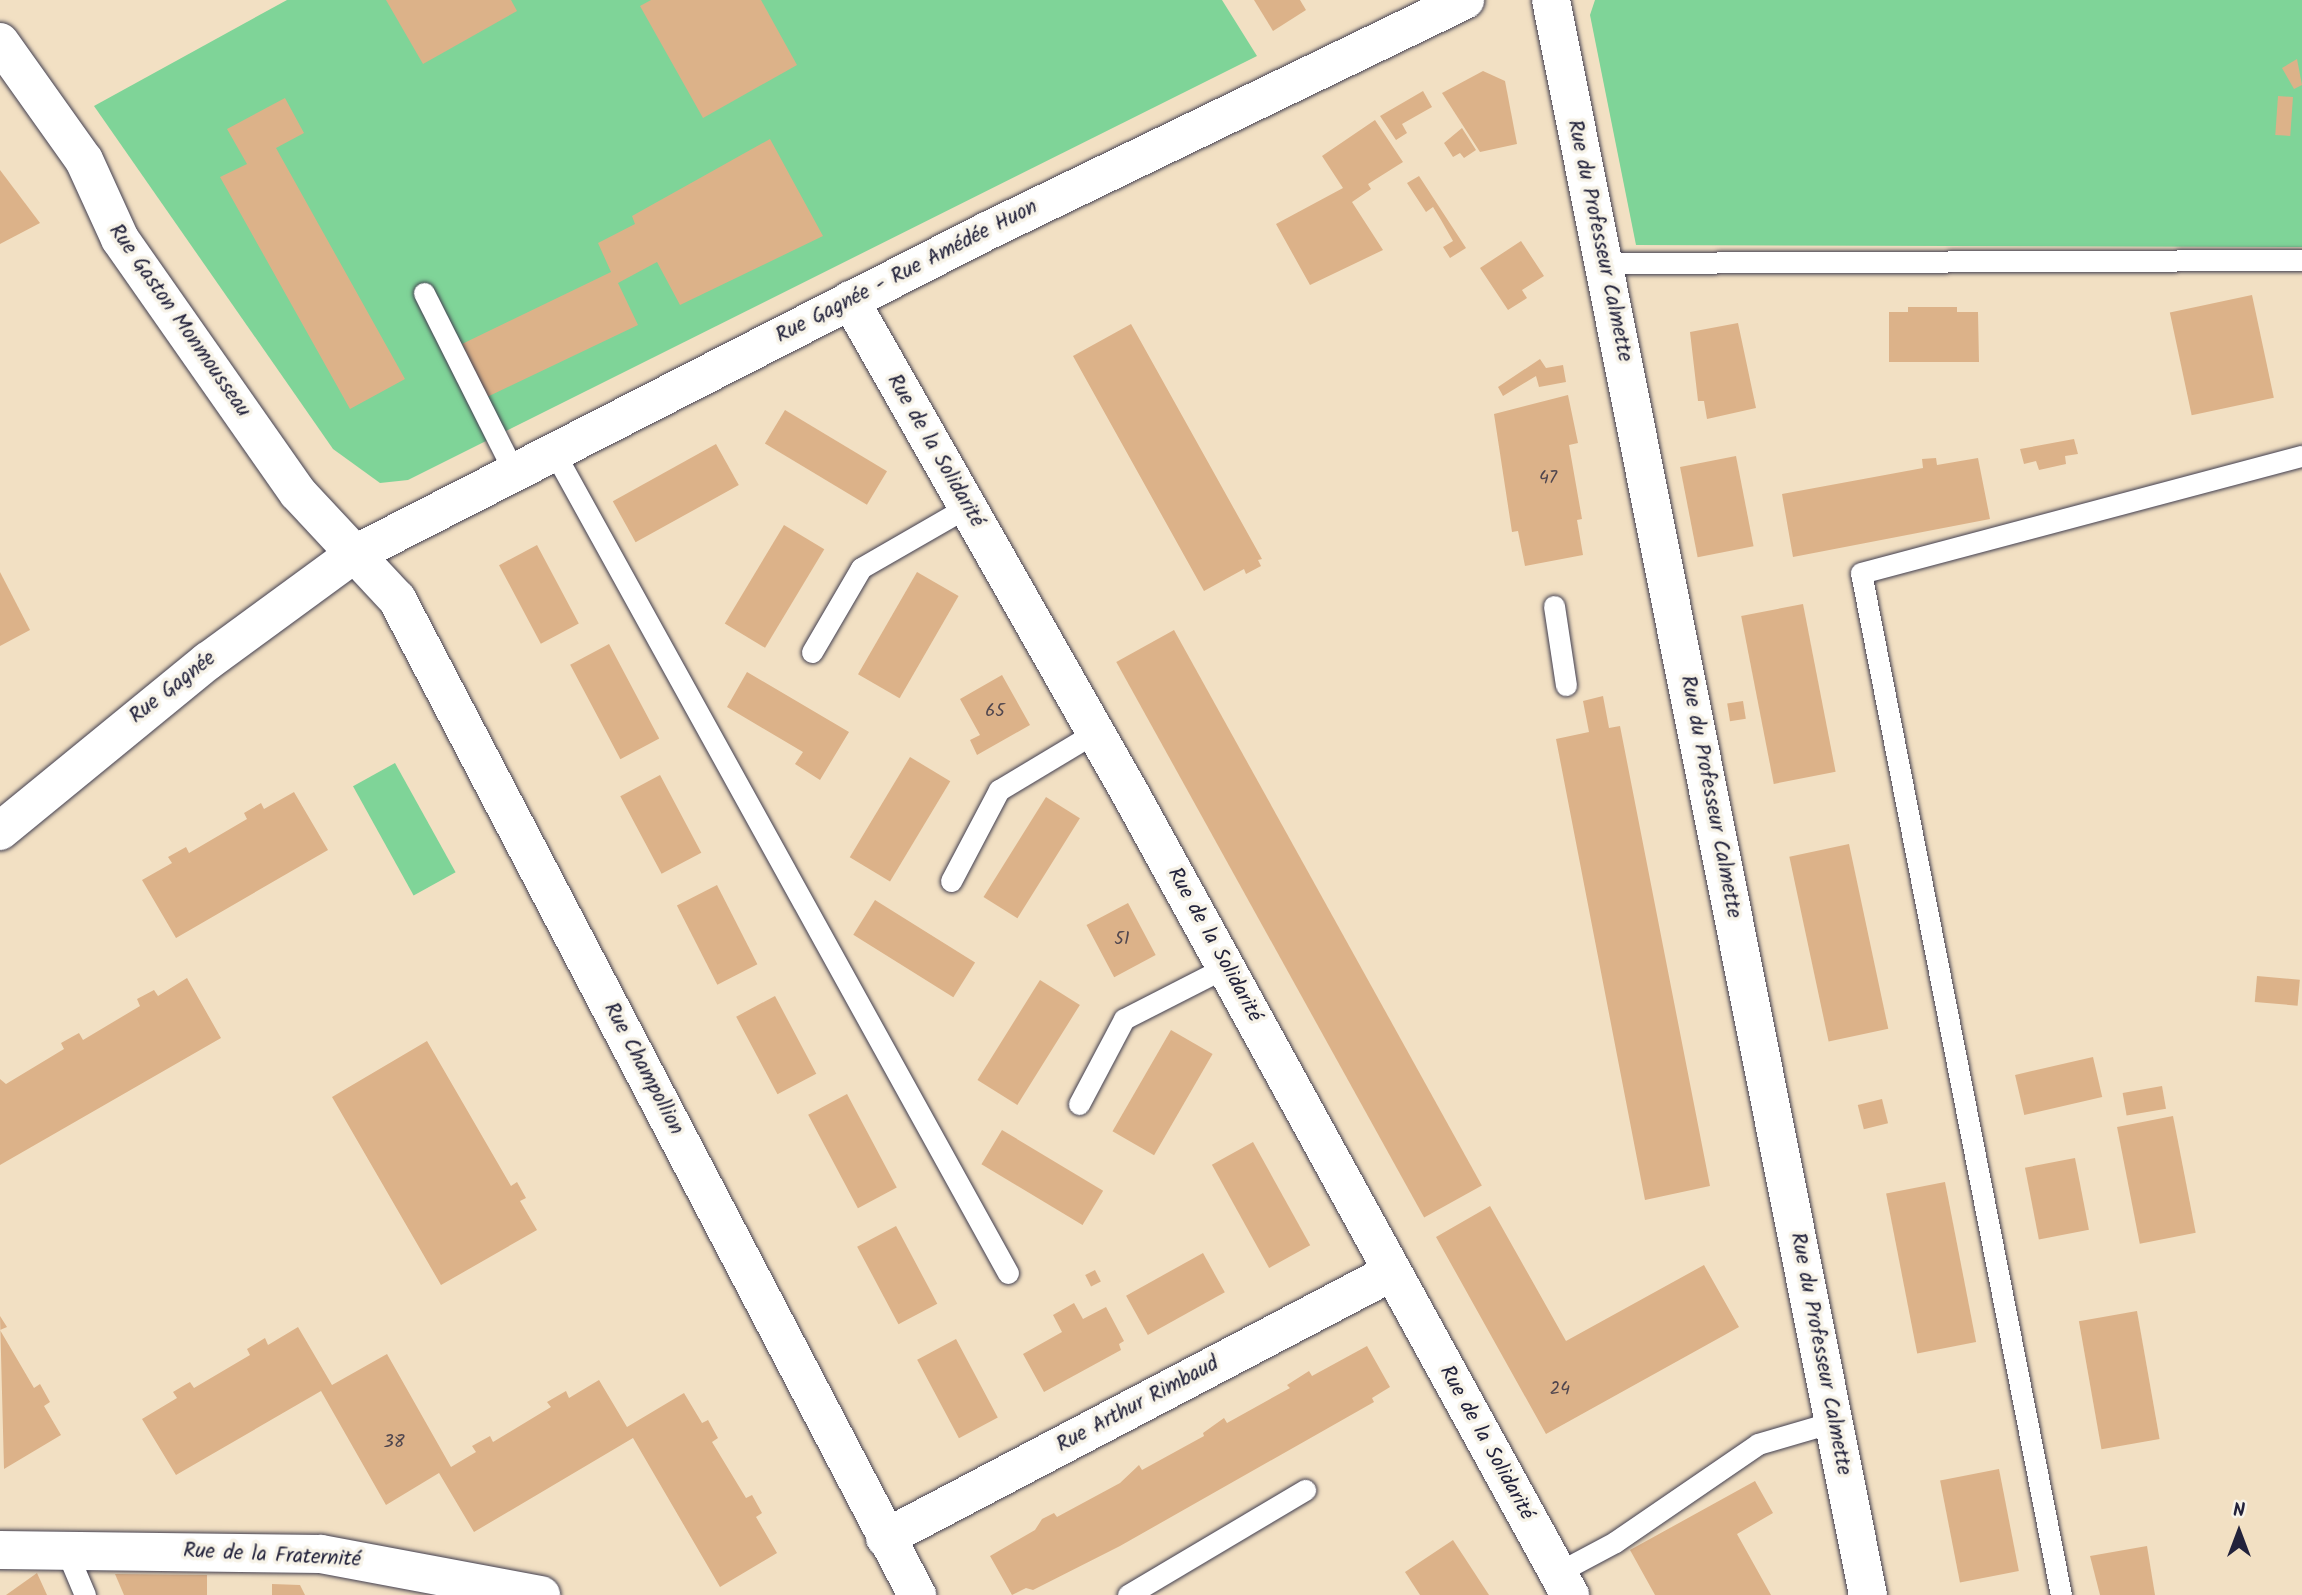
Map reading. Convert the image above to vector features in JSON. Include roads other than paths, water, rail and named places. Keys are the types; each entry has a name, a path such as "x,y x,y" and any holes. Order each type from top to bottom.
{"street":[{"name":"Rue Gagnée - Rue Amédée Huon","path":"353,555 850,300 1465,0"},
{"name":"Rue du Professeur Calmette","path":"1550,0 1605,263 1867,1595"},
{"name":"Rue Gaston Monmousseau","path":"0,42 84,160 120,239 309,509 353,555"},
{"name":"Rue de la Solidarité","path":"850,300 1096,732 1563,1584"},
{"name":"Rue Gagnée","path":"0,831 208,660 353,555"},
{"name":"Rue Champollion","path":"353,555 397,599 917,1595"},
{"name":"Rue Arthur Rimbaud","path":"885,1538 1392,1272"},
{"name":"Rue de la Fraternité","path":"0,1550 321,1554 541,1595"}],"lane":[{"path":"1605,263 2302,260"},
{"path":"424,293 514,472"},
{"path":"554,452 1008,1273"},
{"path":"2061,1595 1861,573 2302,456"},
{"path":"812,652 861,568 967,507"},
{"path":"1554,606 1566,685"},
{"path":"951,881 999,790 1096,732"},
{"path":"1079,1104 1124,1019 1226,967"},
{"path":"1563,1584 1615,1542 1758,1444 1833,1422"},
{"path":"1128,1595 1305,1490"},
{"path":"66,1550 85,1595"}]}
